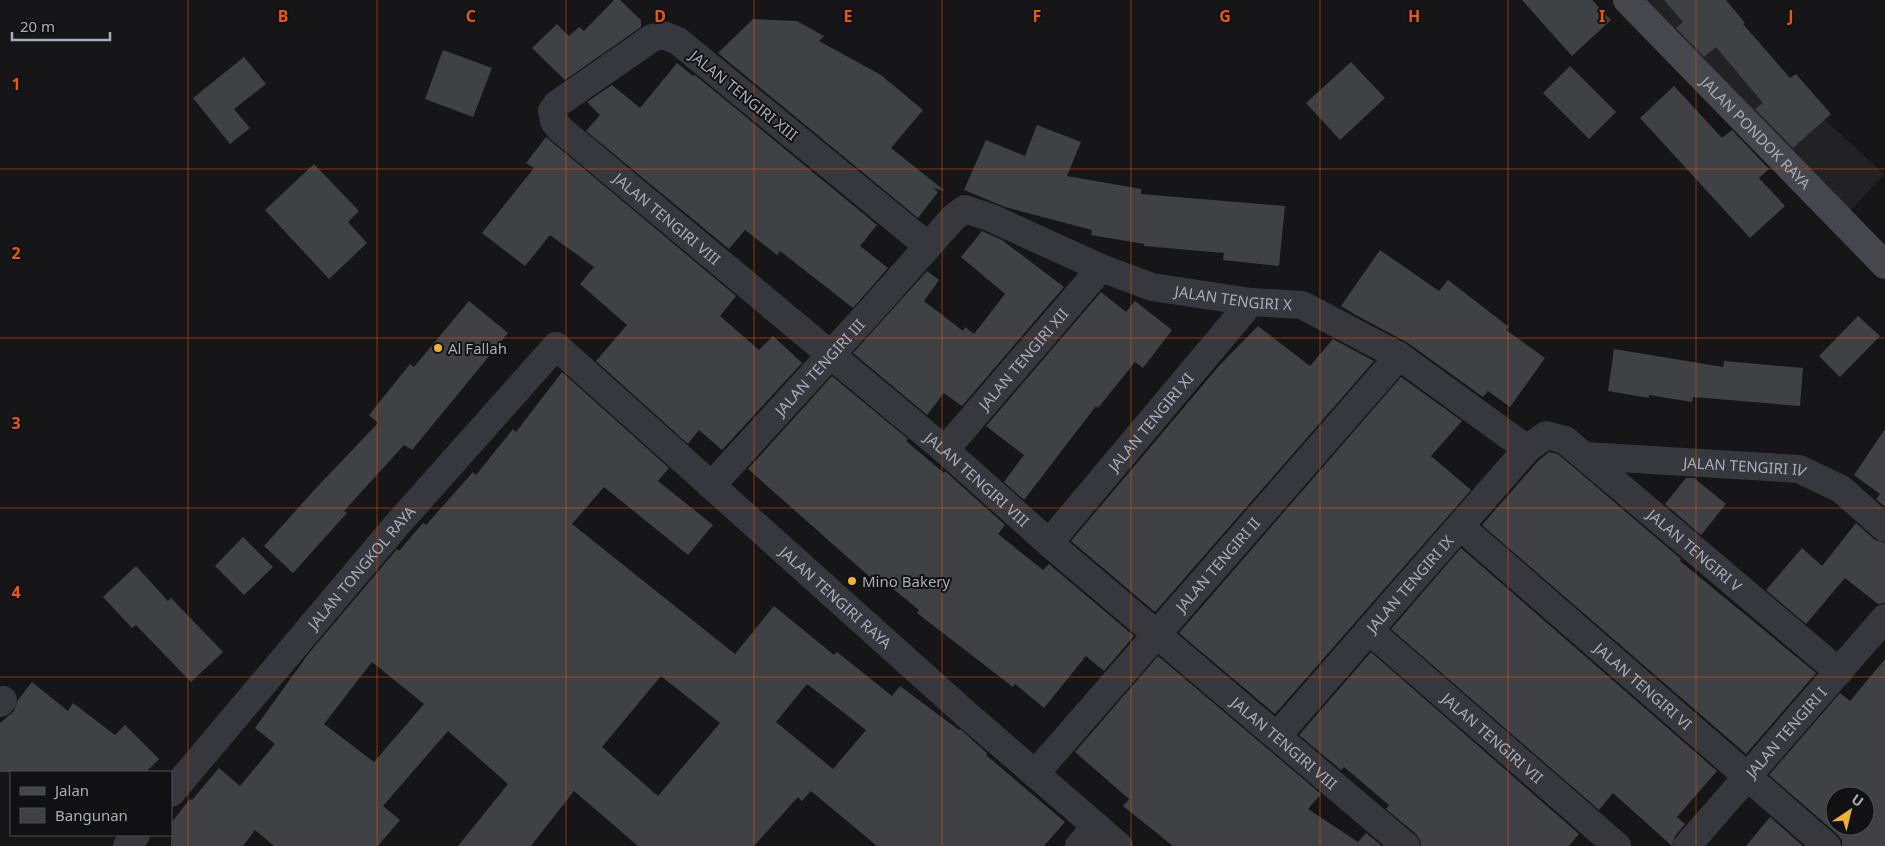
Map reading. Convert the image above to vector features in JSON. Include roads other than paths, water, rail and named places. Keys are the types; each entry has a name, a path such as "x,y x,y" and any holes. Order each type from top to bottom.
{"street":[{"name":"JALAN PONDOK RAYA","path":"1627,0 1885,266"},
{"name":"JALAN TENGIRI XIII","path":"552,111 557,104 652,38 663,35 678,40 928,246"},
{"name":"JALAN TENGIRI VIII","path":"552,111 554,121 560,129 945,450 1049,543 1406,846"},
{"name":"JALAN TENGIRI X","path":"928,246 952,218 965,209 988,217 1101,268 1152,287 1251,302 1302,305 1399,356 1537,442"},
{"name":"JALAN TENGIRI III","path":"711,486 928,246"},
{"name":"JALAN TENGIRI XII","path":"945,450 1101,268"},
{"name":"JALAN TENGIRI XI","path":"1049,543 1251,302"},
{"name":"JALAN TENGIRI RAYA","path":"556,346 1035,774 1087,836 1119,846"},
{"name":"JALAN TONGKOL RAYA","path":"172,792 395,527 556,346"},
{"name":"JALAN TENGIRI II","path":"1035,774 1399,356"},
{"name":"JALAN TENGIRI V","path":"1537,442 1564,440 1839,672"},
{"name":"JALAN TENGIRI IX","path":"1277,736 1537,442"},
{"name":"JALAN TENGIRI IV","path":"1584,456 1799,469 1841,489 1885,528"},
{"name":"JALAN TENGIRI VI","path":"1460,527 1827,846"},
{"name":"JALAN TENGIRI I","path":"1687,846 1885,618"},
{"name":"JALAN TENGIRI VII","path":"1369,630 1617,846"},
{"path":"127,846 135,836"}],"place":[{"name":"Al Fallah","path":"438,348"},
{"name":"Mino Bakery","path":"852,581"}]}
